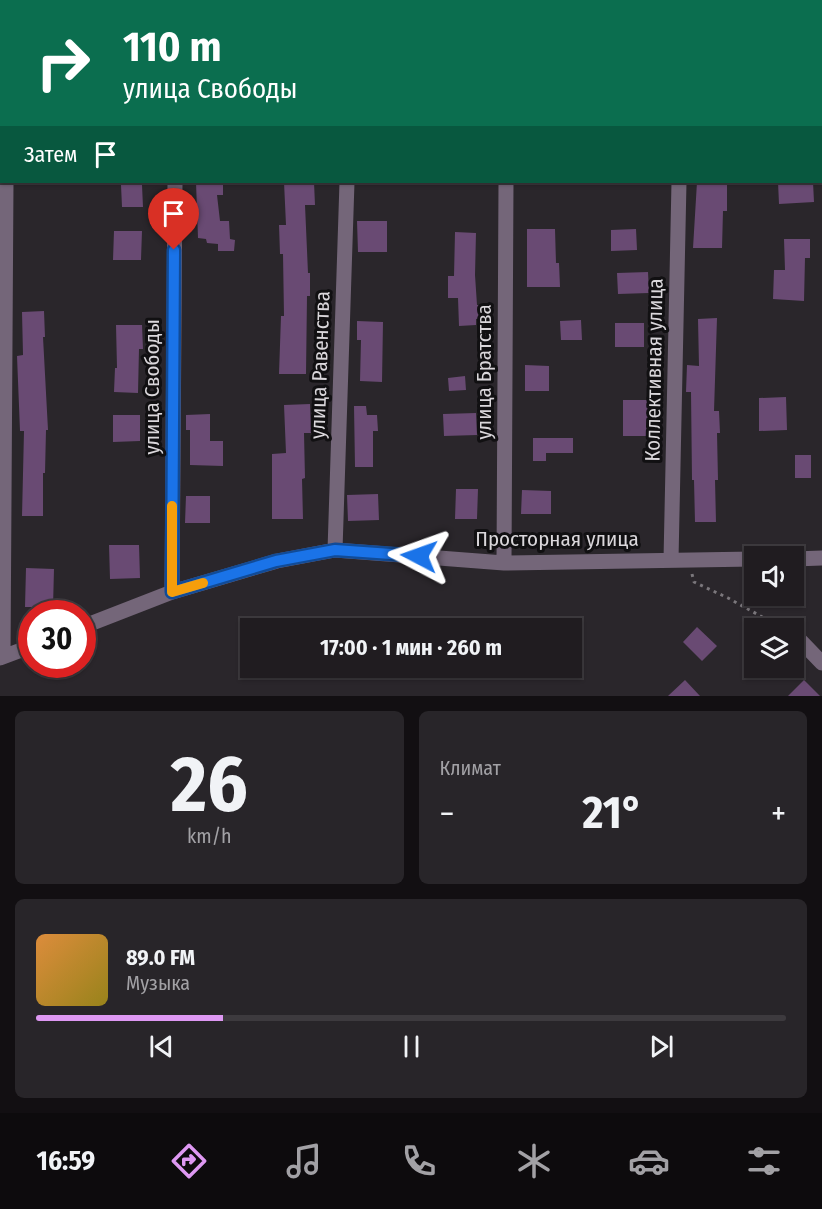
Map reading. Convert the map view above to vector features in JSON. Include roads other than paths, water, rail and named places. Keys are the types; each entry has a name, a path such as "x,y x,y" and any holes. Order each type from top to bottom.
{"street":[{"path":"6,183 2,657 18,651"},
{"name":"улица Свободы","path":"172,592 175,183"},
{"name":"улица Равенства","path":"335,550 347,183"},
{"name":"улица Братства","path":"504,562 507,183"},
{"name":"Коллективная улица","path":"671,560 678,183"},
{"name":"Просторная улица","path":"96,622 172,592 276,561 335,550 504,562 744,559"},
{"path":"804,559 822,558"},
{"path":"804,644 822,663"}]}
